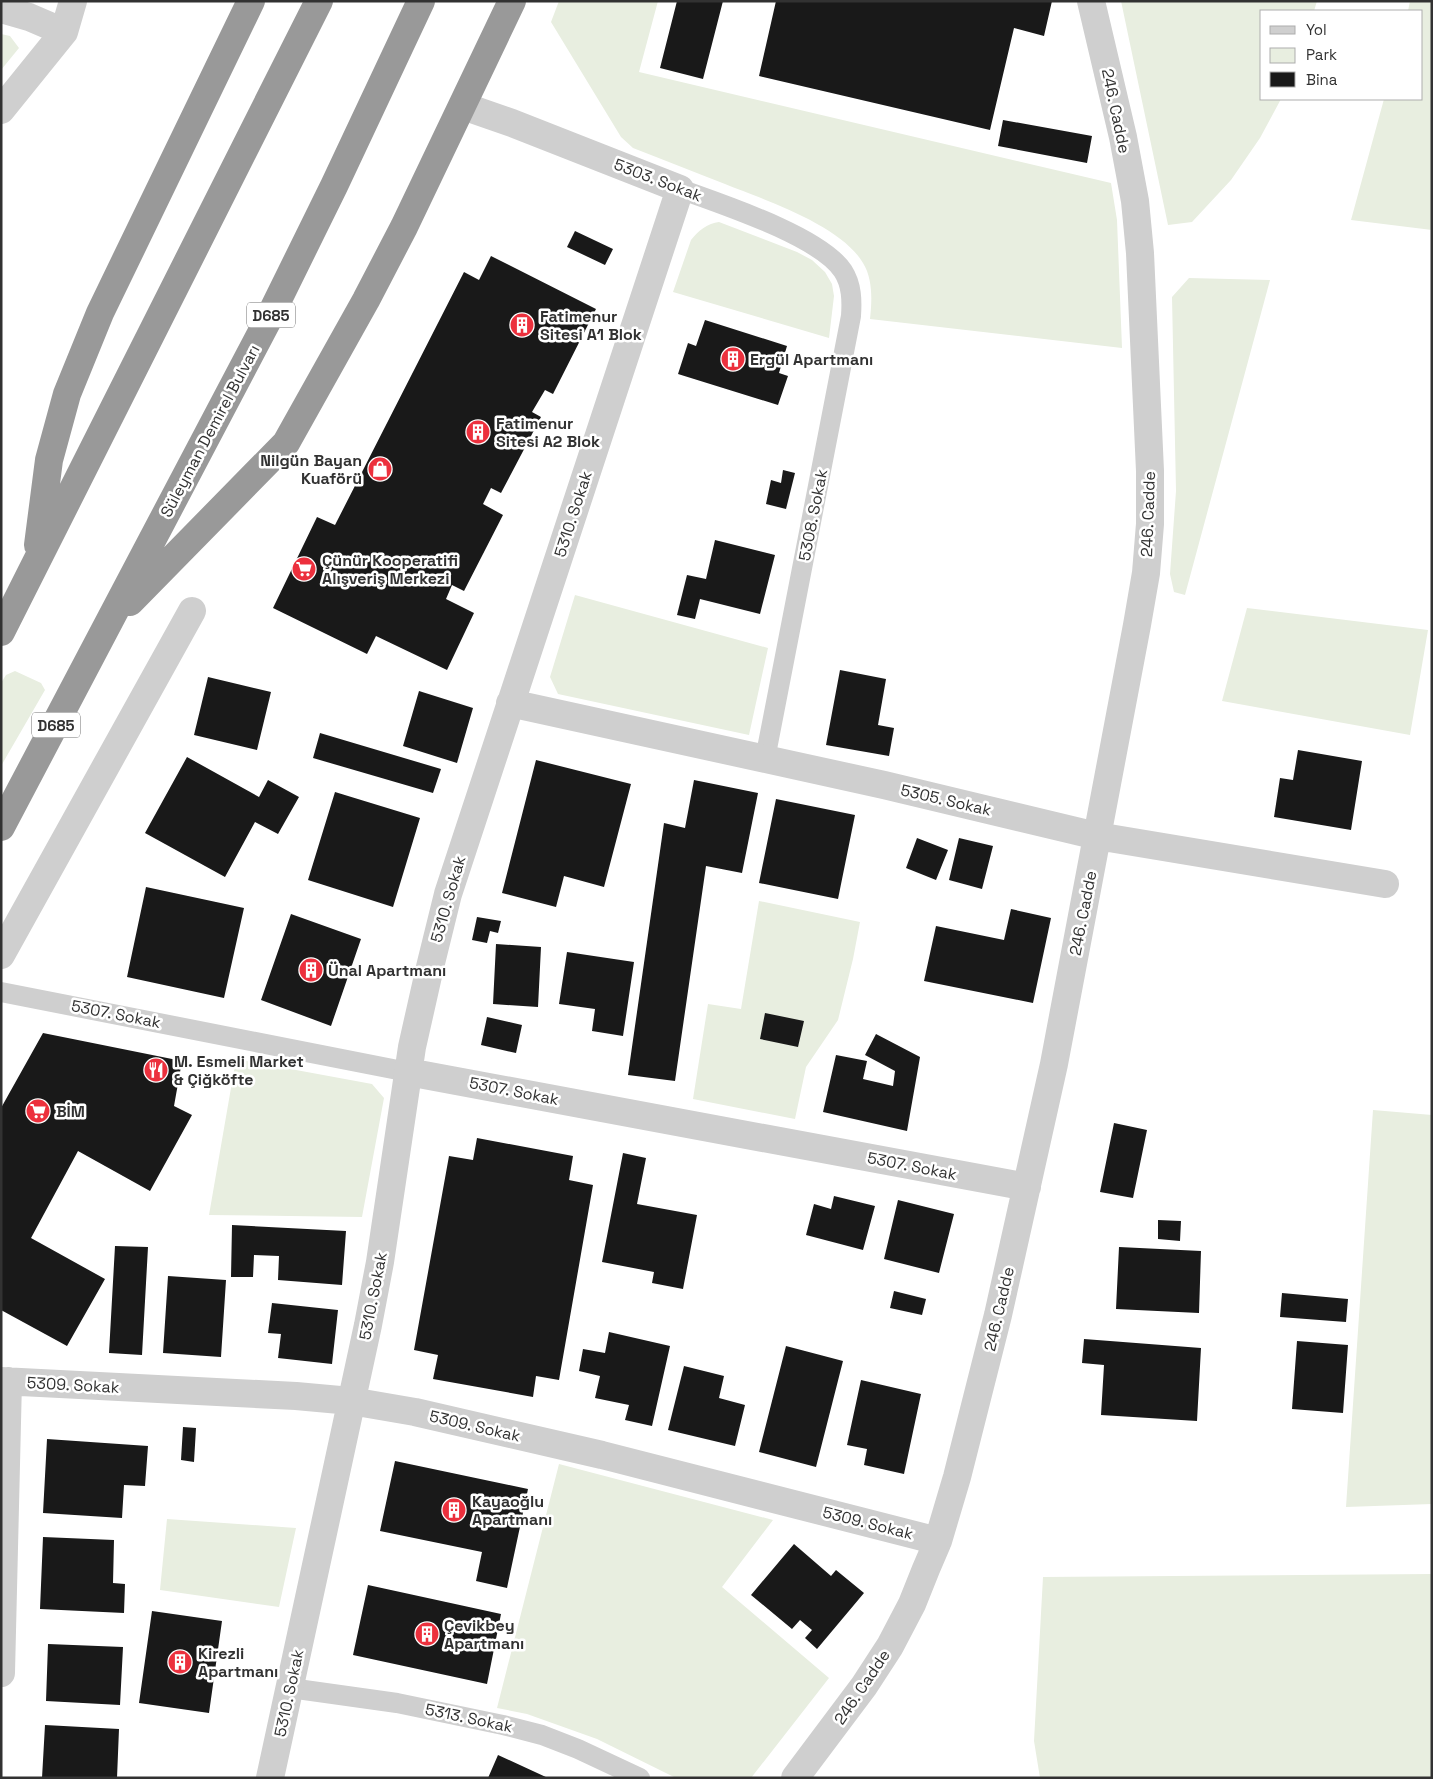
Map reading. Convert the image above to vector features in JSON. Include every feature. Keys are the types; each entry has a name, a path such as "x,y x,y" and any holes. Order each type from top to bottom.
{"highway":[{"path":"36,564 49,460 67,394 100,313 251,1"},
{"path":"1,632 319,1"},
{"name":"Süleyman Demirel Bulvarı","path":"1,827 269,318 334,186 421,1"},
{"path":"110,623 286,443 366,300 404,227 512,1"}],"street":[{"path":"1,110 64,32 73,1"},
{"name":"246. Cadde","path":"795,1778 864,1686 890,1646 912,1604 938,1541 957,1477 998,1315 1054,1064 1146,573 1150,524 1150,470 1140,253 1135,201 1091,1"},
{"path":"1,9 29,17 64,32"},
{"name":"5303. Sokak","path":"463,106 680,189"},
{"name":"5310. Sokak","path":"270,1778 368,1325 380,1262 408,1072 428,976 448,894 680,189"},
{"path":"1,955 192,611"},
{"name":"5305. Sokak","path":"510,703 765,759 1097,836 1385,884"},
{"name":"5307. Sokak","path":"408,1072 1027,1187"},
{"path":"1,1673 5,1381"},
{"name":"5309. Sokak","path":"5,1381 296,1396 351,1401 424,1414 602,1455 938,1541"}],"lane":[{"name":"5303. Sokak","path":"680,189 752,216 788,232 822,250 844,272"},
{"name":"5308. Sokak","path":"765,759 852,316 852,299 844,272"},
{"name":"5307. Sokak","path":"1,992 408,1072"},
{"name":"5313. Sokak","path":"290,1688 397,1703 542,1735 578,1749 640,1778"}],"green space":[{"path":"559,1 658,1 639,72 1111,183 1117,220 1122,348 870,319 871,290 869,276 863,263 852,249 838,237 801,215 633,148 621,137 551,22"},
{"path":"1121,1 1317,1 1314,10 1260,10 1260,100 1280,100 1260,138 1231,180 1192,222 1168,225"},
{"path":"1410,1 1432,1 1432,230 1351,220 1384,100 1423,100 1423,10 1408,10"},
{"path":"1,34 10,36 19,48 1,70"},
{"path":"719,222 797,252 812,260 825,272 832,284 834,296 829,338 673,292 691,240 704,228"},
{"path":"1189,278 1270,280 1185,595 1174,592 1170,574 1176,491 1172,297"},
{"path":"575,595 768,648 749,735 558,694 550,677"},
{"path":"1247,608 1428,630 1410,735 1222,701"},
{"path":"15,671 41,683 45,690 1,766 1,683 6,675"},
{"path":"759,901 860,922 838,1020 806,1067 795,1119 693,1099 708,1004 741,1009"},
{"path":"236,1059 372,1084 384,1098 362,1217 209,1215"},
{"path":"1373,1110 1432,1115 1432,1504 1346,1507"},
{"path":"559,1464 773,1520 722,1587 829,1678 751,1778 676,1778 597,1739 527,1714 497,1708"},
{"path":"167,1519 296,1528 279,1607 160,1590"},
{"path":"1432,1574 1432,1778 1040,1778 1034,1741 1043,1577"}],"building":[{"path":"677,1 723,1 703,79 660,68"},
{"path":"776,1 1052,1 1044,36 1014,28 990,130 759,76"},
{"path":"1003,120 1092,136 1087,163 998,146"},
{"path":"575,231 613,249 605,265 567,247"},
{"path":"491,256 596,309 553,394 545,390 532,412 541,417 501,493 491,488 483,504 503,515 464,591 452,585 446,599 474,613 447,670 376,636 367,654 273,608 317,517 335,525 464,272 479,280"},
{"name":"Ergül Apartmanı","path":"705,320 787,346 779,373 788,376 778,405 678,374 688,343 696,346"},
{"path":"783,470 795,473 786,509 766,504 771,480 781,483"},
{"path":"715,540 775,555 760,614 700,599 695,619 677,615 687,575 706,579"},
{"path":"840,670 886,679 878,725 894,728 889,756 826,745"},
{"path":"208,677 271,692 257,750 194,735"},
{"path":"419,691 473,708 457,763 403,746"},
{"path":"320,733 441,769 433,793 313,758"},
{"path":"1298,750 1362,761 1351,830 1274,817 1280,778 1293,780"},
{"path":"187,757 259,797 268,780 299,797 278,834 255,822 225,877 145,833"},
{"path":"536,760 631,784 604,887 564,876 556,907 502,893"},
{"path":"694,780 758,793 742,873 706,866 675,1081 628,1075 664,823 685,828"},
{"path":"335,792 420,818 393,907 308,880"},
{"path":"776,799 855,815 838,899 759,883"},
{"path":"917,838 948,850 936,880 906,868"},
{"path":"959,838 993,846 982,889 949,880"},
{"path":"146,887 244,908 224,998 127,977"},
{"path":"1011,909 1051,918 1033,1003 924,981 936,926 1004,940"},
{"name":"Ünal Apartmanı","path":"291,914 361,939 331,1026 261,1000"},
{"path":"477,917 501,921 498,933 490,931 487,943 472,940"},
{"path":"496,944 541,947 538,1007 493,1004"},
{"path":"567,952 634,962 623,1036 592,1031 595,1009 559,1004"},
{"path":"765,1013 804,1021 798,1047 760,1039"},
{"path":"487,1017 522,1025 516,1053 481,1045"},
{"path":"43,1033 182,1061 174,1106 192,1115 150,1191 78,1151 31,1238 105,1279 67,1346 1,1310 1,1108"},
{"path":"876,1034 920,1057 907,1131 823,1112 836,1055 867,1061 863,1079 893,1086 895,1071 865,1055"},
{"path":"1114,1123 1147,1130 1133,1198 1100,1192"},
{"path":"477,1138 573,1156 569,1180 593,1185 559,1380 536,1376 533,1397 433,1379 438,1355 414,1350 449,1156 473,1160"},
{"path":"623,1153 646,1158 637,1204 697,1215 683,1289 652,1283 654,1272 602,1262"},
{"path":"834,1196 875,1206 863,1250 806,1235 814,1204 831,1209"},
{"path":"898,1200 954,1214 939,1273 884,1259"},
{"path":"1158,1220 1181,1221 1180,1241 1158,1239"},
{"path":"232,1225 346,1231 342,1285 278,1280 279,1256 254,1255 253,1277 231,1277"},
{"path":"115,1246 148,1247 142,1355 109,1353"},
{"path":"1119,1247 1201,1251 1199,1313 1116,1309"},
{"path":"168,1276 226,1280 221,1357 163,1353"},
{"path":"894,1291 926,1299 922,1315 890,1308"},
{"path":"1282,1293 1348,1299 1346,1322 1280,1317"},
{"path":"272,1303 338,1310 332,1364 278,1358 281,1334 268,1333"},
{"path":"609,1332 670,1346 652,1426 625,1420 629,1405 595,1398 600,1376 579,1371 583,1349 605,1353"},
{"path":"1084,1339 1201,1348 1197,1421 1101,1415 1104,1365 1082,1363"},
{"path":"1297,1341 1348,1345 1343,1413 1292,1409"},
{"path":"786,1346 843,1361 816,1467 759,1452"},
{"path":"684,1366 724,1376 719,1398 745,1405 735,1446 668,1430"},
{"path":"861,1380 921,1394 904,1474 864,1465 867,1449 847,1445"},
{"path":"183,1427 196,1428 194,1462 181,1460"},
{"path":"47,1439 148,1446 145,1486 124,1485 122,1518 43,1513"},
{"name":"Kayaoğlu Apartmanı","path":"395,1461 528,1489 507,1588 476,1581 482,1552 380,1531"},
{"path":"43,1537 114,1540 113,1583 125,1584 124,1613 40,1609"},
{"path":"794,1544 831,1576 836,1570 864,1593 817,1649 805,1638 812,1630 800,1620 792,1629 751,1595"},
{"name":"Çevikbey Apartmanı","path":"368,1585 501,1614 487,1684 353,1655"},
{"name":"Kirezli Apartmanı","path":"152,1611 222,1621 209,1713 139,1703"},
{"path":"48,1644 123,1647 120,1705 46,1701"},
{"path":"45,1725 119,1729 117,1778 42,1778"},
{"path":"498,1755 548,1778 488,1778"}],"place":[{"name":"Fatimenur Sitesi A1 Blok","path":"522,325"},
{"name":"Ergül Apartmanı","path":"733,359"},
{"name":"Fatimenur Sitesi A2 Blok","path":"478,432"},
{"name":"Nilgün Bayan Kuaförü","path":"380,469"},
{"name":"Çünür Kooperatifi Alışveriş Merkezi","path":"304,569"},
{"name":"Ünal Apartmanı","path":"311,970"},
{"name":"M. Esmeli Market & Çiğköfte","path":"156,1070"},
{"name":"BİM","path":"38,1111"},
{"name":"Kayaoğlu Apartmanı","path":"454,1510"},
{"name":"Çevikbey Apartmanı","path":"427,1634"},
{"name":"Kirezli Apartmanı","path":"180,1662"}]}
